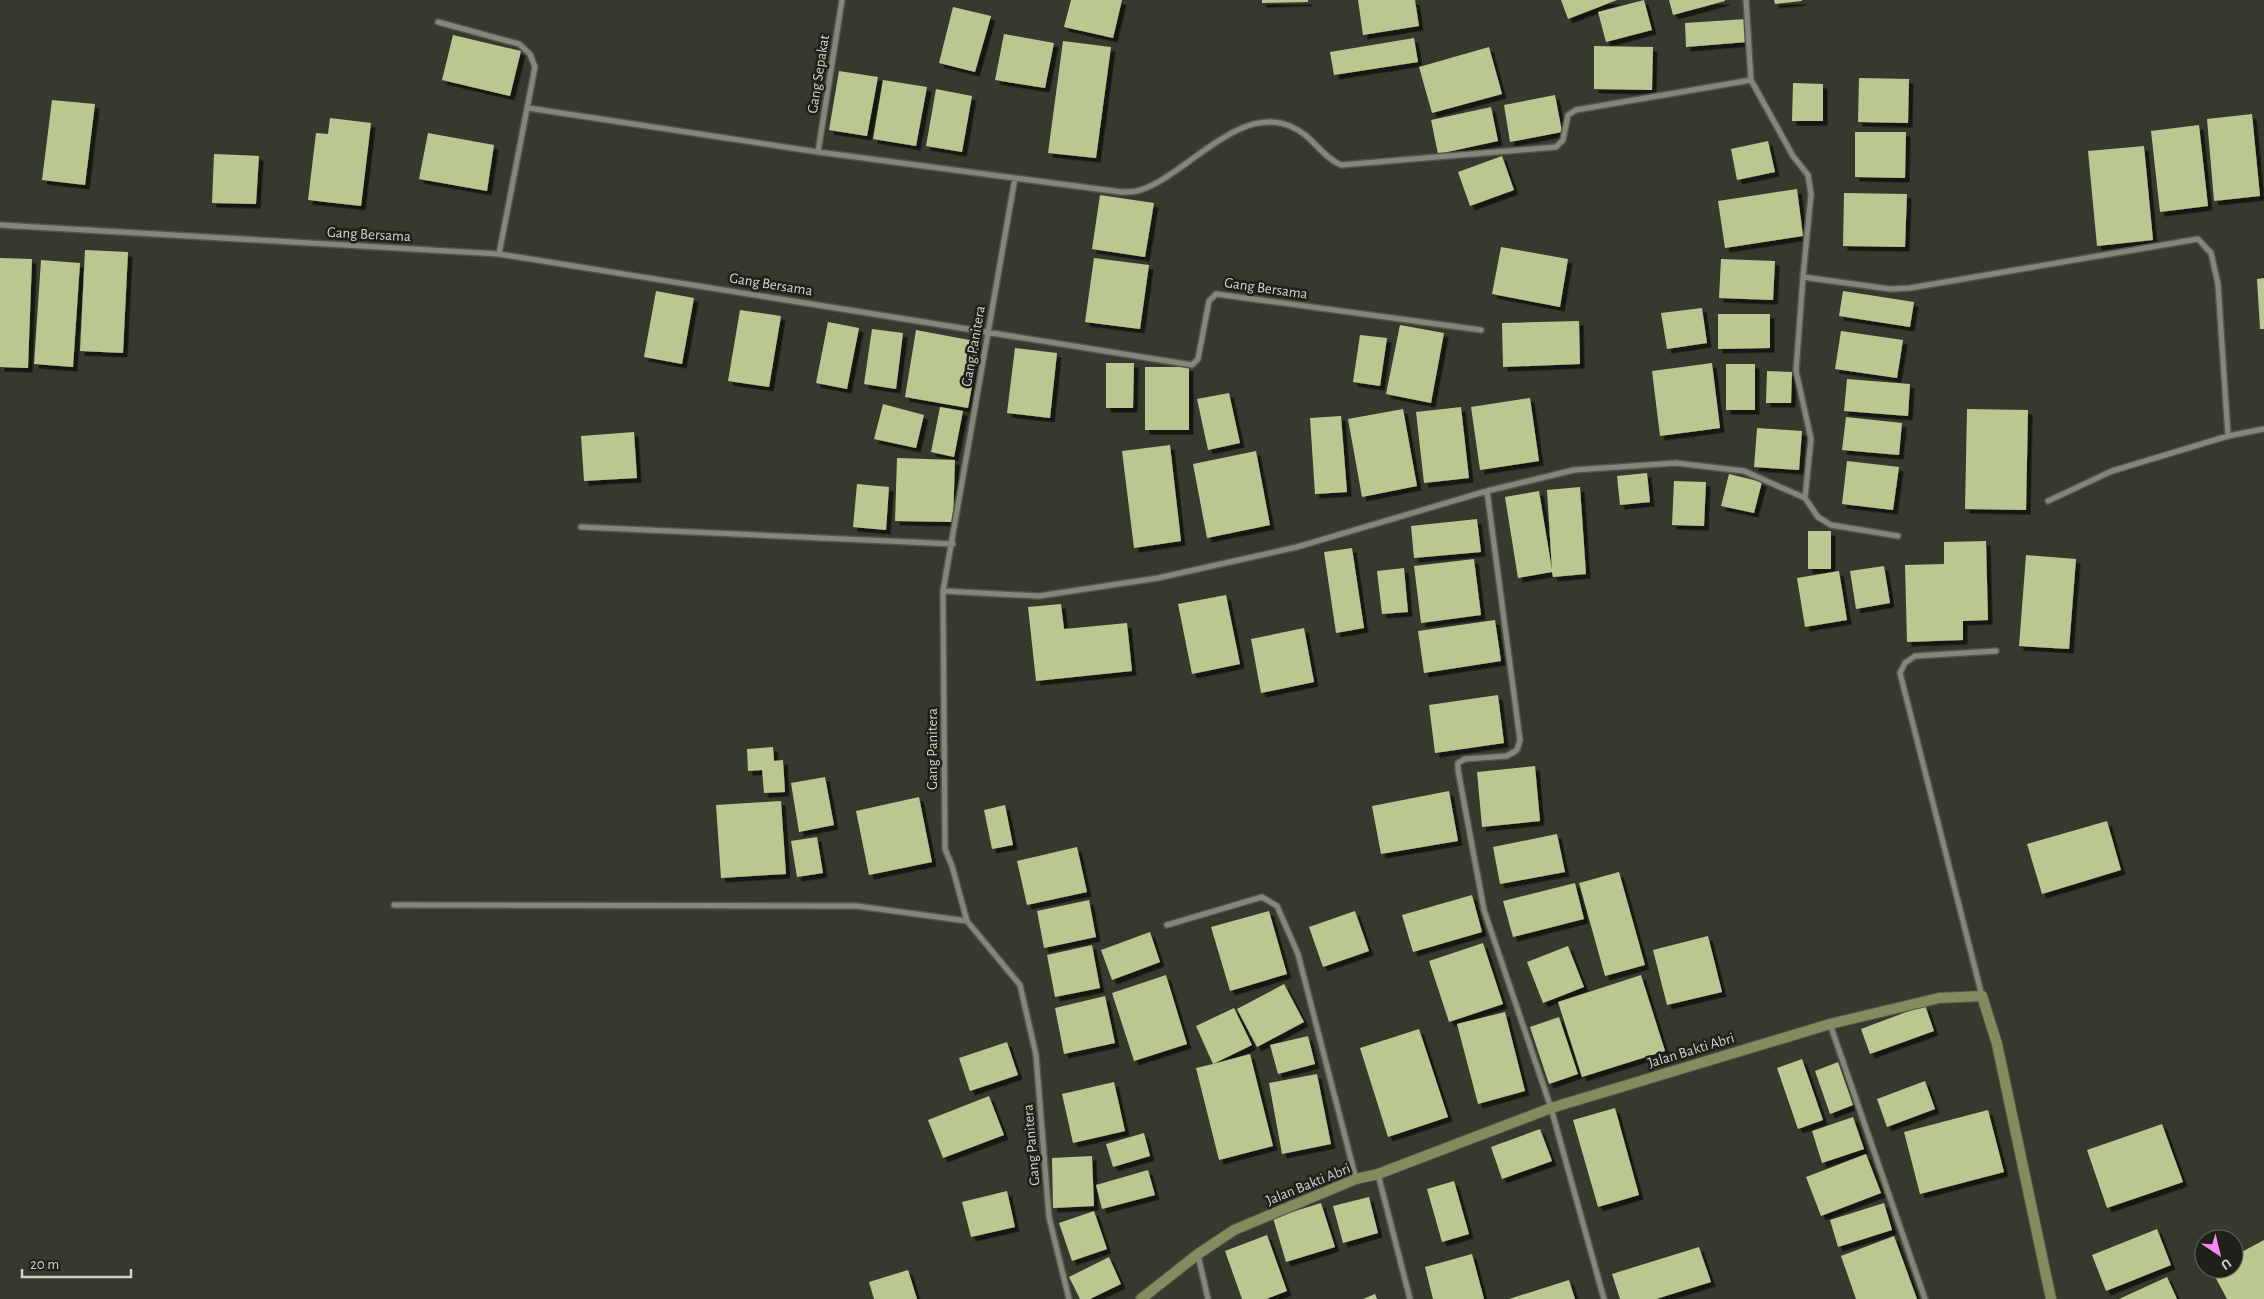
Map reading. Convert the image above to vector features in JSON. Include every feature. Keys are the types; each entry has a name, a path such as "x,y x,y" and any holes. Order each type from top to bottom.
{"street":[{"name":"Gang Sepakat","path":"818,152 842,0"},
{"path":"1746,0 1751,80 1793,156 1808,175 1811,194 1796,371 1811,439 1805,498"},
{"path":"438,22 518,44 530,54 535,67 499,254"},
{"path":"528,108 818,152 1121,192 1136,191 1153,184 1234,132 1261,122 1288,125 1309,135 1329,159 1341,165 1556,147 1563,140 1568,115 1576,110 1751,80"},
{"name":"Gang Panitera","path":"1015,178 987,331 953,544 943,591 944,849 952,866 967,920 1020,985 1036,1054 1050,1217 1069,1299"},
{"name":"Gang Bersama","path":"0,225 499,254 1192,364 1198,359 1209,301 1216,294 1481,330"},
{"path":"1803,276 1890,289 1910,288 2198,239 2211,253 2218,284 2228,436"},
{"path":"2048,501 2112,471 2228,436 2264,428"},
{"path":"943,591 1039,596 1158,578 1297,547 1487,491 1574,470 1676,463 1744,471 1805,498 1818,517 1830,525 1898,536"},
{"path":"1487,491 1520,740 1517,750 1507,756 1465,759 1458,763 1458,770 1484,910 1551,1108 1604,1299"},
{"path":"581,526 953,544"},
{"path":"1996,651 1915,656 1905,663 1900,673 1982,996 1997,1044 2051,1299"},
{"path":"1167,925 1262,897 1277,906 1298,954 1356,1179"},
{"path":"394,905 857,906 967,920"},
{"name":"Jalan Bakti Abri","path":"1141,1299 1198,1254 1234,1230 1356,1179 1378,1174 1551,1108 1830,1024 1939,998 1982,996"},
{"path":"1830,1024 1926,1299"},
{"path":"1378,1174 1410,1299"},
{"path":"1198,1254 1208,1299"}],"building":[{"path":"1071,0 1122,0 1113,38 1064,27"},
{"path":"1262,0 1308,0 1308,2 1262,3"},
{"path":"1358,0 1415,0 1419,26 1363,35"},
{"path":"1561,0 1617,0 1568,19"},
{"path":"1644,0 1652,30 1606,42 1598,12"},
{"path":"1669,0 1725,0 1725,1 1673,15"},
{"path":"1774,0 1802,0 1802,1 1775,4"},
{"path":"953,7 991,16 975,72 939,63"},
{"path":"1746,19 1747,42 1686,47 1685,23"},
{"path":"1004,34 1054,43 1045,88 995,80"},
{"path":"453,35 521,51 510,96 442,80"},
{"path":"1414,38 1418,62 1334,75 1330,52"},
{"path":"1063,41 1111,47 1096,158 1048,153"},
{"path":"1594,46 1653,47 1652,90 1594,89"},
{"path":"1489,47 1502,94 1432,113 1419,67"},
{"path":"839,71 878,77 867,136 829,130"},
{"path":"1859,78 1909,79 1908,123 1858,122"},
{"path":"883,80 927,87 916,146 873,139"},
{"path":"1793,83 1823,84 1823,121 1792,121"},
{"path":"936,89 972,96 962,152 926,146"},
{"path":"1555,95 1562,132 1510,142 1504,105"},
{"path":"52,100 95,104 85,185 42,180"},
{"path":"1491,107 1498,141 1438,154 1431,120"},
{"path":"2252,114 2260,196 2214,201 2207,119"},
{"path":"330,118 371,123 361,206 308,200 316,133 328,134"},
{"path":"2199,125 2208,206 2160,212 2151,131"},
{"path":"1855,132 1906,132 1905,178 1855,177"},
{"path":"428,133 494,145 487,191 419,179"},
{"path":"1768,141 1775,172 1737,180 1731,149"},
{"path":"2144,146 2153,240 2097,246 2088,151"},
{"path":"214,154 259,156 256,204 212,203"},
{"path":"1502,156 1514,190 1470,206 1458,172"},
{"path":"1797,189 1803,236 1725,248 1718,201"},
{"path":"1844,193 1907,194 1905,247 1843,246"},
{"path":"1100,195 1154,203 1145,257 1092,249"},
{"path":"1501,247 1568,259 1560,307 1492,294"},
{"path":"85,250 128,252 123,353 80,351"},
{"path":"0,258 32,259 28,368 0,367"},
{"path":"1094,258 1149,265 1140,329 1085,322"},
{"path":"1721,259 1775,261 1773,300 1719,298"},
{"path":"41,260 80,263 73,367 34,364"},
{"path":"2264,278 2264,329 2260,329 2257,279"},
{"path":"656,291 694,298 682,364 644,357"},
{"path":"1843,291 1914,302 1910,327 1839,316"},
{"path":"1702,308 1707,343 1667,349 1661,313"},
{"path":"740,310 781,316 769,387 728,381"},
{"path":"1718,314 1770,314 1770,348 1718,349"},
{"path":"1579,321 1580,364 1503,367 1502,323"},
{"path":"828,322 859,328 847,389 816,383"},
{"path":"1400,325 1444,333 1431,403 1386,394"},
{"path":"872,329 903,333 896,389 864,384"},
{"path":"916,330 980,342 968,408 905,397"},
{"path":"1841,331 1903,340 1897,378 1835,369"},
{"path":"1360,335 1387,338 1380,386 1353,382"},
{"path":"1015,348 1057,353 1050,418 1007,413"},
{"path":"1106,363 1134,363 1133,408 1106,408"},
{"path":"1712,363 1720,428 1660,436 1652,371"},
{"path":"1726,364 1755,364 1755,410 1726,410"},
{"path":"1145,367 1189,367 1189,430 1145,430"},
{"path":"1767,371 1792,372 1791,403 1766,403"},
{"path":"1847,379 1910,384 1908,416 1844,411"},
{"path":"1229,393 1240,443 1208,450 1197,399"},
{"path":"1530,398 1539,461 1480,470 1471,407"},
{"path":"883,404 924,415 916,448 874,439"},
{"path":"940,407 963,411 954,457 931,452"},
{"path":"1461,407 1469,478 1424,483 1416,412"},
{"path":"1403,409 1417,486 1362,497 1348,419"},
{"path":"1967,409 2028,410 2026,510 1965,509"},
{"path":"1341,416 1347,492 1315,494 1310,418"},
{"path":"1846,417 1902,423 1899,455 1842,450"},
{"path":"1757,428 1802,431 1799,470 1754,467"},
{"path":"634,432 637,478 584,481 581,436"},
{"path":"1170,445 1181,541 1134,548 1122,451"},
{"path":"1256,451 1270,525 1207,538 1193,464"},
{"path":"897,458 955,460 953,522 895,521"},
{"path":"1847,461 1899,467 1893,510 1842,504"},
{"path":"1647,473 1650,502 1620,505 1617,476"},
{"path":"1729,474 1762,482 1754,513 1721,506"},
{"path":"1674,481 1706,482 1704,526 1672,525"},
{"path":"857,484 889,487 886,530 853,527"},
{"path":"1580,487 1586,574 1553,577 1552,572 1518,578 1505,497 1539,491 1552,570 1547,490"},
{"path":"1477,519 1481,552 1414,558 1411,526"},
{"path":"1808,531 1831,531 1831,569 1808,569"},
{"path":"1986,541 1988,620 1963,621 1963,640 1907,642 1905,565 1944,564 1944,542"},
{"path":"1352,548 1364,628 1336,633 1324,552"},
{"path":"2026,555 2076,559 2069,649 2019,646"},
{"path":"1474,559 1481,615 1421,623 1414,566"},
{"path":"1884,566 1890,603 1856,609 1850,571"},
{"path":"1404,568 1408,612 1382,614 1377,571"},
{"path":"1839,571 1847,620 1805,627 1797,578"},
{"path":"1226,595 1240,664 1192,674 1178,604"},
{"path":"1061,604 1064,629 1127,623 1132,671 1036,681 1028,607"},
{"path":"1495,620 1501,661 1424,673 1418,631"},
{"path":"1304,628 1314,682 1261,693 1251,639"},
{"path":"1498,695 1504,743 1435,753 1429,705"},
{"path":"773,747 774,761 783,760 785,792 764,793 762,770 748,771 747,749"},
{"path":"1535,766 1540,821 1482,827 1477,772"},
{"path":"825,777 834,825 799,832 791,783"},
{"path":"1449,791 1458,841 1381,854 1372,806"},
{"path":"919,797 932,862 869,875 856,811"},
{"path":"781,801 786,874 721,878 716,805"},
{"path":"1005,805 1013,845 992,849 984,810"},
{"path":"2107,821 2121,870 2042,894 2027,844"},
{"path":"1557,834 1565,872 1500,884 1493,847"},
{"path":"817,837 823,873 797,877 791,841"},
{"path":"1077,847 1087,892 1027,905 1017,861"},
{"path":"1619,872 1645,965 1605,976 1579,883"},
{"path":"1575,883 1584,919 1513,937 1503,901"},
{"path":"1472,895 1482,932 1413,952 1402,915"},
{"path":"1089,900 1096,937 1044,948 1037,911"},
{"path":"1269,911 1287,974 1230,991 1211,927"},
{"path":"1355,911 1369,951 1323,967 1309,927"},
{"path":"1150,932 1160,962 1112,980 1101,950"},
{"path":"1708,936 1722,992 1667,1005 1653,950"},
{"path":"1483,943 1503,1004 1449,1022 1429,961"},
{"path":"1092,945 1100,988 1055,997 1047,955"},
{"path":"1568,946 1584,987 1543,1003 1527,962"},
{"path":"1166,975 1187,1044 1134,1061 1112,993"},
{"path":"1641,975 1665,1051 1582,1077 1558,1002"},
{"path":"1284,984 1304,1022 1257,1047 1237,1009"},
{"path":"1105,996 1115,1043 1064,1054 1055,1008"},
{"path":"1925,1005 1934,1031 1870,1054 1861,1029"},
{"path":"1234,1008 1252,1045 1213,1064 1196,1026"},
{"path":"1505,1012 1525,1091 1478,1104 1457,1024"},
{"path":"1559,1017 1578,1074 1549,1084 1530,1027"},
{"path":"1419,1029 1448,1117 1388,1137 1360,1048"},
{"path":"1308,1036 1315,1064 1278,1074 1270,1045"},
{"path":"1007,1042 1018,1075 970,1091 959,1058"},
{"path":"1250,1054 1273,1146 1219,1160 1196,1068"},
{"path":"1802,1059 1823,1120 1798,1129 1777,1068"},
{"path":"1838,1062 1853,1105 1830,1114 1815,1071"},
{"path":"1317,1074 1331,1144 1282,1154 1269,1083"},
{"path":"1925,1081 1935,1109 1887,1127 1877,1099"},
{"path":"1114,1082 1125,1131 1073,1143 1062,1094"},
{"path":"989,1096 1004,1135 943,1158 928,1120"},
{"path":"1615,1108 1639,1195 1598,1207 1573,1120"},
{"path":"1988,1110 2004,1172 1920,1194 1904,1132"},
{"path":"1853,1117 1864,1149 1822,1163 1812,1131"},
{"path":"2162,1124 2183,1182 2107,1208 2087,1150"},
{"path":"1540,1129 1552,1161 1502,1179 1491,1147"},
{"path":"1144,1133 1150,1156 1113,1167 1106,1144"},
{"path":"1866,1154 1881,1193 1821,1216 1806,1177"},
{"path":"1092,1156 1094,1206 1053,1208 1052,1158"},
{"path":"1148,1170 1155,1195 1102,1209 1096,1185"},
{"path":"1454,1181 1469,1234 1442,1242 1427,1189"},
{"path":"1007,1191 1015,1227 971,1237 962,1202"},
{"path":"1369,1197 1378,1233 1343,1243 1333,1206"},
{"path":"1321,1203 1335,1247 1286,1262 1273,1218"},
{"path":"1884,1203 1892,1230 1838,1247 1830,1220"},
{"path":"1094,1211 1107,1249 1072,1261 1059,1223"},
{"path":"2157,1229 2171,1265 2106,1291 2092,1255"},
{"path":"1267,1235 1287,1291 1266,1299 1242,1299 1225,1251"},
{"path":"1894,1236 1917,1299 1856,1299 1841,1256"},
{"path":"2264,1240 2264,1299 2227,1299 2216,1279 2244,1279 2244,1251"},
{"path":"1699,1247 1711,1282 1656,1299 1620,1299 1612,1274"},
{"path":"1472,1254 1484,1299 1433,1299 1425,1267"},
{"path":"1109,1257 1121,1284 1090,1299 1080,1299 1069,1277"},
{"path":"908,1270 917,1299 874,1299 869,1282"},
{"path":"2167,1277 2177,1299 2119,1299"},
{"path":"1569,1280 1575,1299 1509,1299"},
{"path":"1375,1294 1377,1299 1363,1299"}]}
